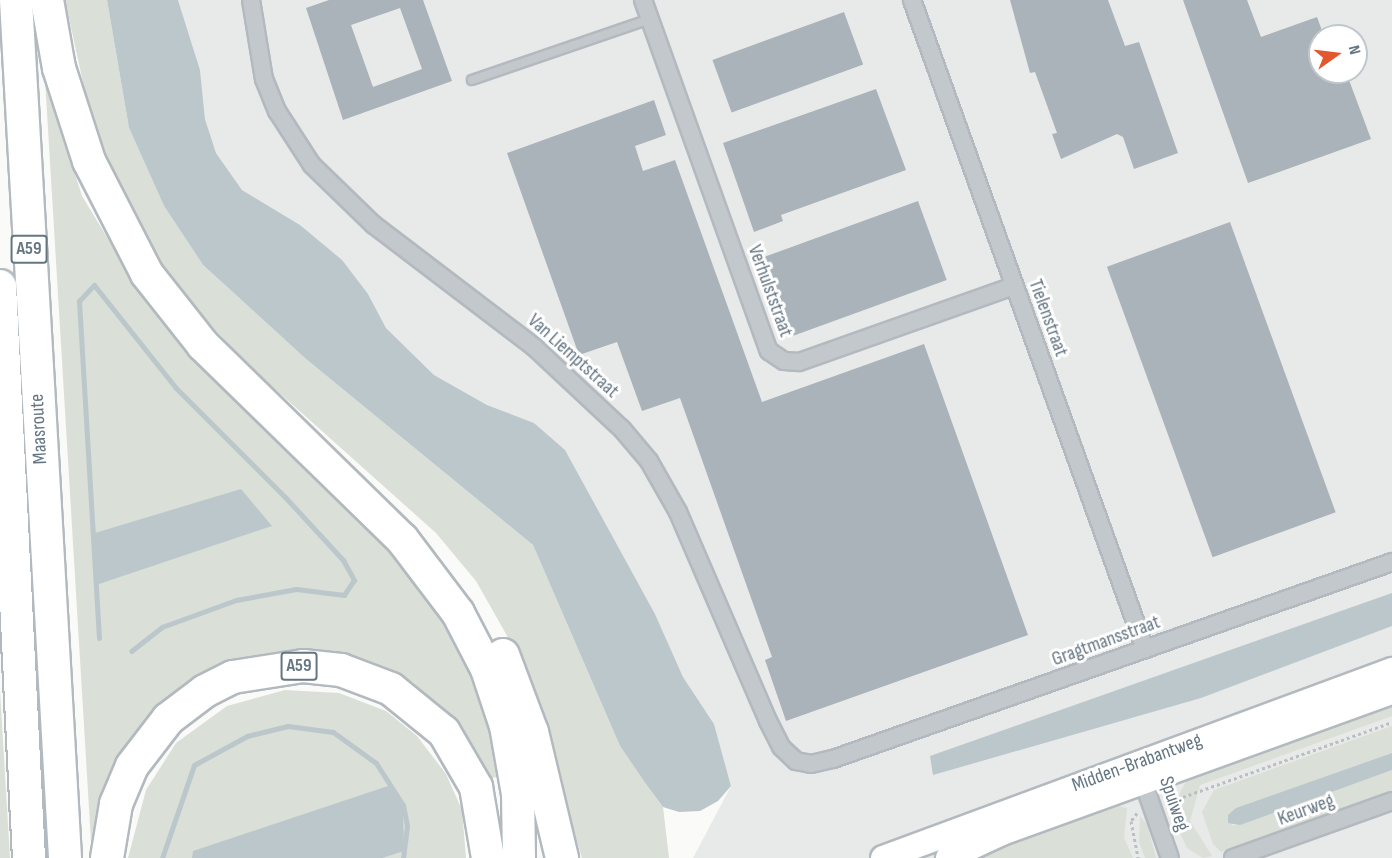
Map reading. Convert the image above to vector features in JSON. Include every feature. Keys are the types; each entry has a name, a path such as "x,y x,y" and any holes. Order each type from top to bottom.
{"highway":[{"name":"Maasroute","path":"16,0 65,858"},
{"path":"47,0 59,68 86,151 132,250 203,345 321,456 425,565 473,641 497,696 513,760 519,858"},
{"name":"Maasroute","path":"0,286 29,858"},
{"path":"321,456 372,492 413,529 456,577 484,619 524,706 562,858"},
{"name":"A59","path":"107,858 116,804 128,775 168,719 205,691 233,677 303,666 341,670 391,689 444,732 477,787 488,858"}],"street":[{"name":"Van Liemptstraat","path":"251,0 264,79 277,111 312,165 374,225 534,347 622,429 649,461 678,512 781,747 796,761 812,764 833,759"},
{"name":"Verhulststraat","path":"643,0 768,351 784,361 800,362 1014,286"},
{"name":"Tielenstraat","path":"912,0 1144,649"},
{"name":"Gragtmansstraat","path":"833,759 1392,562"},
{"name":"Midden-Brabantweg","path":"948,858 1140,773 1392,670"},
{"name":"Midden-Brabantweg","path":"883,858 1392,692"},
{"name":"Spuiweg","path":"1140,773 1170,858"},
{"name":"Keurweg","path":"1233,858 1392,801"}],"lane":[{"path":"472,80 650,19"}],"path":[{"path":"1138,858 1131,821 1134,814 1392,722"}],"shaded area":[{"path":"65,0 107,0 129,128 164,206 203,265 306,359 533,545 620,746 663,807 669,858 582,858 523,664 476,581 436,533 248,365 194,307 143,239 109,170 86,96"},
{"path":"107,0 178,0 200,70 205,119 216,153 242,190 300,225 342,260 368,294 386,328 434,375 487,405 534,423 565,450 655,614 683,677 714,724 731,786 718,801 700,811 679,812 663,807 644,781 620,746 533,545 306,359 203,265 164,206 129,128"},
{"path":"178,0 1392,0 1392,858 693,858 731,786 714,724 683,677 655,614 565,451 534,423 487,405 434,375 386,328 368,294 300,225 242,190 216,153 205,119 200,70"},
{"path":"45,79 82,196 127,270 204,368 420,573 477,666 503,775 489,779 466,738 413,682 369,663 318,650 266,654 220,667 183,685 149,719 107,777 97,858 92,858"},
{"path":"241,489 272,526 96,585 95,533"},
{"path":"1392,593 1392,626 1201,698 933,775 930,756"},
{"path":"285,690 339,693 386,711 417,736 446,774 462,810 466,858 128,858 146,790 176,743 227,706"},
{"path":"0,691 10,858 0,858"},
{"path":"1392,698 1392,716 1200,785 1190,821 1212,856 1203,858 1187,848 1175,823 1174,804 1190,774"},
{"path":"1392,726 1392,753 1236,808 1232,826 1392,770 1392,791 1221,852 1213,844 1202,812 1214,790"},
{"path":"1392,753 1392,770 1240,825 1228,823 1228,815 1236,808"},
{"path":"391,785 403,805 404,851 382,858 192,858 193,851"},
{"path":"1105,803 1127,808 1124,838 1133,858 968,858"},
{"path":"1140,817 1147,824 1156,858 1145,858 1139,842"}],"building":[{"path":"329,0 423,0 452,81 343,120 306,8","holes":["400,8 422,69 373,87 351,25"]},
{"path":"1010,0 1108,0 1125,46 1139,42 1178,153 1134,169 1123,137 1117,134 1061,159 1052,134 1057,133 1035,72 1030,73"},
{"path":"1183,0 1247,0 1261,37 1317,17 1320,24 1308,24 1308,84 1350,84 1371,139 1248,183"},
{"path":"844,12 863,65 732,113 712,60"},
{"path":"876,89 906,170 781,215 783,221 754,232 723,143"},
{"path":"654,100 666,135 635,146 643,171 675,160 762,402 924,344 1028,635 786,721 765,660 772,657 680,398 642,411 617,342 579,355 507,153"},
{"path":"918,201 947,280 793,336 764,257"},
{"path":"1230,222 1336,512 1213,557 1107,267"}],"waterway":[{"path":"99,638 79,301 94,285 176,388 285,497 343,560 354,580 344,595 296,589 236,600 162,627 131,651"},
{"path":"162,858 194,765 247,736 288,726 333,732 376,763 403,805 407,826 403,858"}]}
